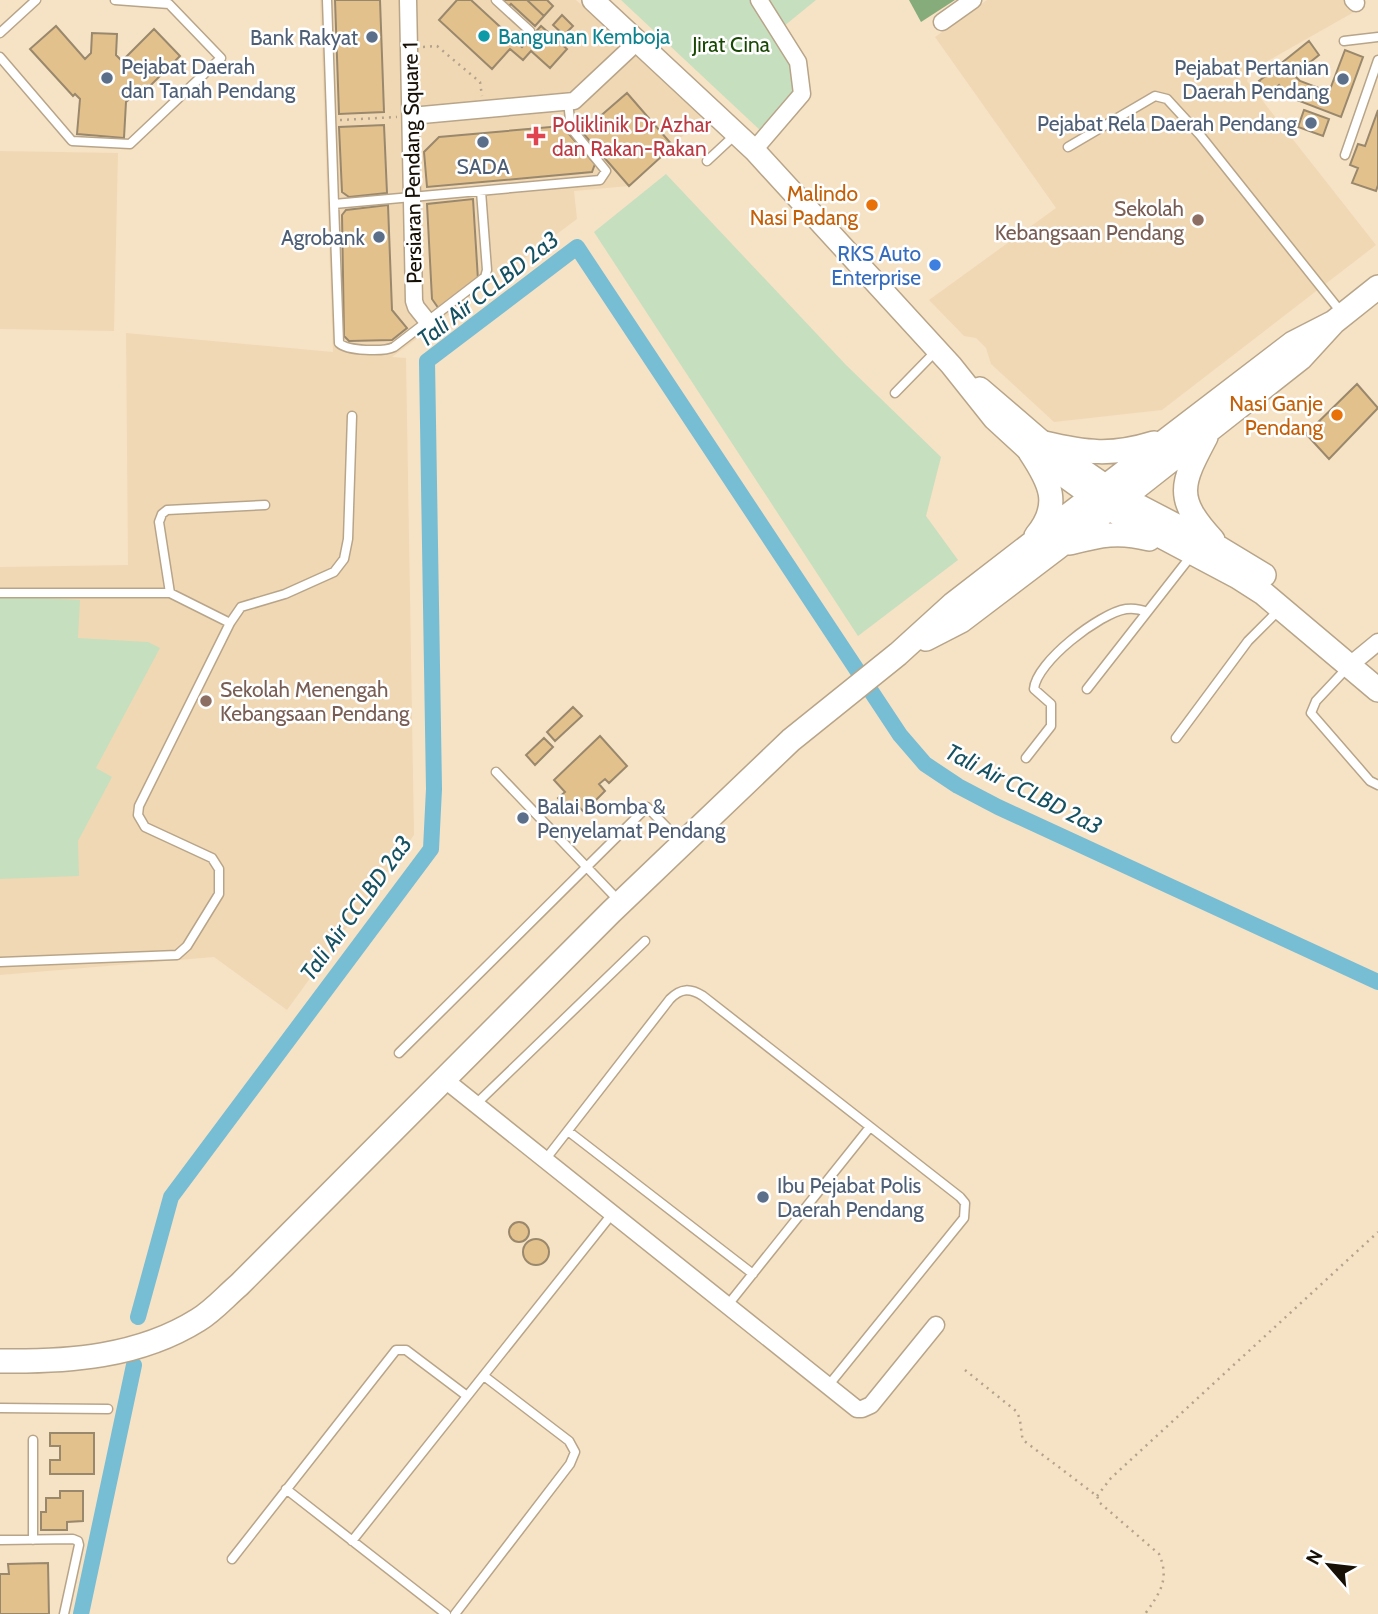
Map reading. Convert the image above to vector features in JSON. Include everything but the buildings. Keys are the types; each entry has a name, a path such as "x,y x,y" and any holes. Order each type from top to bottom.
{"main road":[{"path":"0,1362 43,1362 128,1350 171,1334 200,1319 239,1285 620,903 791,740 891,659 953,604 1016,555 1211,429 1301,358 1339,318 1378,287"},
{"path":"891,659 961,621 1060,545 1168,439 1293,343 1339,318"},
{"path":"1211,429 1189,469 1185,494 1195,519 1221,549"},
{"path":"1016,555 1044,526 1050,511 1052,495 1037,448 1110,453 1133,450 1168,439"},
{"path":"1107,497 1221,549 1260,572 1287,593 1378,689"},
{"path":"1107,497 1186,551 1238,577 1354,662"},
{"path":"1060,545 1121,533 1186,551"}],"street":[{"name":"Persiaran Pendang Square 1","path":"408,0 414,301 428,322"},
{"path":"593,0 754,150 944,357 999,402 1037,448 1107,497"},
{"path":"754,150 802,94 798,62 759,0"},
{"path":"942,22 973,0"},
{"path":"411,116 568,102 580,97 638,41"},
{"path":"1354,662 1378,642"},
{"path":"444,1079 852,1406 867,1408 936,1325"}],"lane":[{"path":"0,33 36,0"},
{"path":"0,57 72,141 130,144 221,58 169,4 115,0"},
{"path":"327,0 340,345 345,348 390,350 479,284 486,274 481,191"},
{"path":"496,0 530,31"},
{"path":"1345,41 1378,37"},
{"path":"1345,155 1378,60"},
{"path":"1068,147 1155,96 1167,99 1200,135 1339,318"},
{"path":"334,204 603,178 606,171 571,128 568,102"},
{"path":"708,161 737,133"},
{"path":"895,393 915,375 944,357"},
{"path":"0,962 177,955 187,946 219,894 219,869 212,858 145,827 138,816 139,806 241,607 305,586 334,572 344,559 348,539 352,416"},
{"path":"170,593 159,522 162,514 167,510 265,505"},
{"path":"1087,689 1147,612 1186,551"},
{"path":"0,593 170,593 230,624"},
{"path":"1175,738 1248,641 1281,608"},
{"path":"1026,758 1051,726 1051,704 1034,689 1038,675 1072,640 1096,622 1124,609 1147,612"},
{"path":"1354,662 1316,701 1311,713 1370,781 1378,785"},
{"path":"496,772 620,903"},
{"path":"399,1053 648,807 682,844"},
{"path":"475,1105 645,941"},
{"path":"545,1160 670,999 688,989 703,996 960,1197 965,1203 966,1211 959,1224 828,1386"},
{"path":"727,1306 870,1126"},
{"path":"568,1131 753,1274"},
{"path":"352,1541 612,1214"},
{"path":"232,1559 396,1350 406,1350 467,1396"},
{"path":"455,1614 570,1464 575,1452 569,1441 484,1376"},
{"path":"0,1408 108,1409"},
{"path":"33,1440 33,1540"},
{"path":"286,1489 446,1614"},
{"path":"0,1540 73,1539 79,1543 64,1614"}],"path":[{"path":"409,47 437,46 480,82 484,110"},
{"path":"331,121 411,116"},
{"path":"1097,1496 1111,1478 1378,1232"},
{"path":"965,1370 1016,1411 1021,1418 1020,1431 1023,1440 1097,1496 1100,1503 1159,1554 1164,1564 1165,1578 1156,1599 1145,1614"}],"shaded area":[{"name":"Sekolah Menengah Kebangsaan Pendang","path":"320,0 576,0 701,117 629,186 574,191 577,219 392,357 406,358 414,835 287,1010 214,957 0,975 0,567 128,565 126,333 333,352"},
{"name":"Sekolah Kebangsaan Pendang","path":"987,0 1344,0 1354,12 1250,71 1247,81 1376,245 1162,410 1054,422 991,364 986,348 976,338 964,336 929,300 1056,208 935,37"},
{"path":"0,151 118,153 114,331 0,329"}],"green space":[{"name":"Jirat Cina","path":"621,0 752,0 795,67 798,92 761,131"},
{"path":"768,0 816,0 784,26"},
{"path":"909,0 955,0 921,22"},
{"path":"666,174 846,365 941,457 926,516 958,560 858,636 594,232"},
{"path":"0,596 80,600 78,638 148,642 160,648 96,768 112,777 78,841 79,876 0,879"}],"waterway":[{"name":"Tali Air CCLBD 2a3","path":"138,1317 171,1197 431,849 434,789 427,361 577,247 900,735 925,764 958,786 998,807 1378,982"},
{"path":"81,1614 134,1365"}],"place":[{"name":"Bangunan Kemboja","path":"484,36"},
{"name":"Bank Rakyat","path":"372,37"},
{"name":"Pejabat Daerah dan Tanah Pendang","path":"107,78"},
{"name":"Pejabat Pertanian Daerah Pendang","path":"1343,79"},
{"name":"Pejabat Rela Daerah Pendang","path":"1311,123"},
{"name":"Poliklinik Dr Azhar dan Rakan-Rakan","path":"536,136"},
{"name":"SADA","path":"483,142"},
{"name":"Malindo Nasi Padang","path":"872,205"},
{"name":"Sekolah Kebangsaan Pendang","path":"1198,220"},
{"name":"Agrobank","path":"379,237"},
{"name":"RKS Auto Enterprise","path":"935,265"},
{"name":"Nasi Ganje Pendang","path":"1337,415"},
{"name":"Sekolah Menengah Kebangsaan Pendang","path":"206,701"},
{"name":"Balai Bomba & Penyelamat Pendang","path":"523,818"},
{"name":"Ibu Pejabat Polis Daerah Pendang","path":"763,1197"}]}
